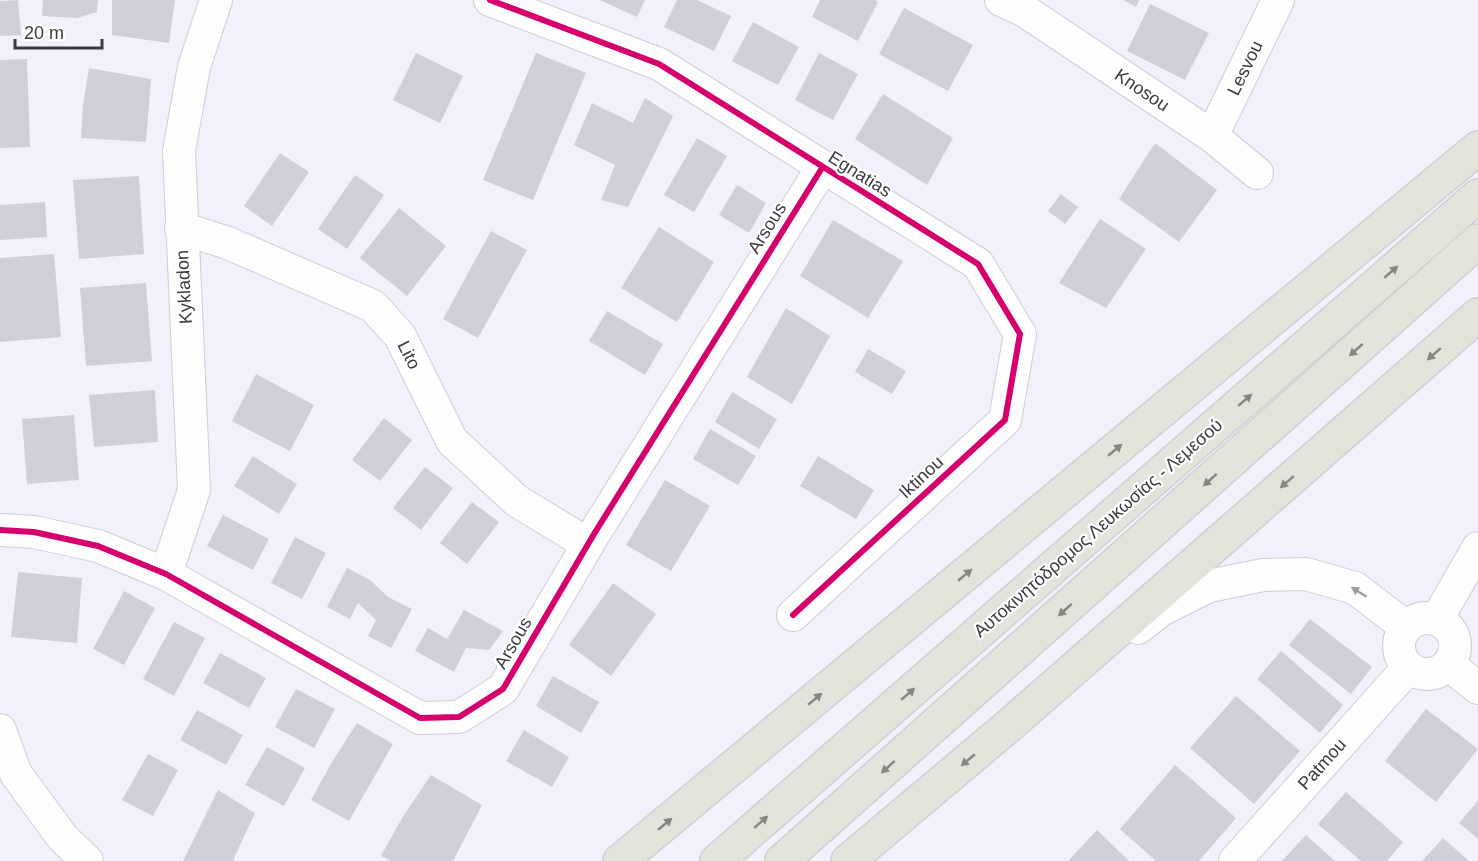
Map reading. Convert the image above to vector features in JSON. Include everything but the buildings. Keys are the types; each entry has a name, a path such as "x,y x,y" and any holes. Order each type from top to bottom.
{"highway":[{"path":"620,861 1478,148"},
{"name":"Αυτοκινητόδρομος Λευκωσίας - Λεμεσού","path":"717,861 1478,196"},
{"name":"Αυτοκινητόδρομος Λευκωσίας - Λεμεσού","path":"782,861 1478,242"},
{"path":"848,861 1012,723 1478,315"}],"street":[{"name":"Kykladon","path":"166,574 194,490 179,151 194,67 216,0"},
{"name":"Egnatias","path":"490,0 659,64 978,264 1020,334"},
{"name":"Lesvou","path":"1212,136 1278,0"},
{"name":"Knosou","path":"1019,4 1212,136 1257,173"},
{"name":"Arsous","path":"0,530 34,532 98,546 166,574 420,718 459,717 503,689 588,544 822,168"},
{"name":"Lito","path":"181,228 228,243 373,306 400,336 452,441 517,501 588,544"},
{"name":"Iktinou","path":"793,615 1005,420 1020,334"},
{"path":"1437,619 1478,548"},
{"path":"1012,723 1161,610 1209,586 1263,575 1306,574 1355,588 1406,627"},
{"path":"1426,617 1446,624 1456,644 1449,665 1440,672 1429,675 1418,674 1408,668 1401,659 1398,648 1400,637 1406,627 1414,620 1426,617"},
{"path":"1449,665 1478,688"},
{"name":"Patmou","path":"1235,861 1408,668"},
{"path":"0,730 16,774 63,838 87,861"}],"cycle path":[{"path":"490,0 659,64 978,264 1020,334 1005,420 793,615"},
{"path":"0,530 34,532 98,546 166,574 420,718 459,717 503,689 594,534 822,168"}]}
